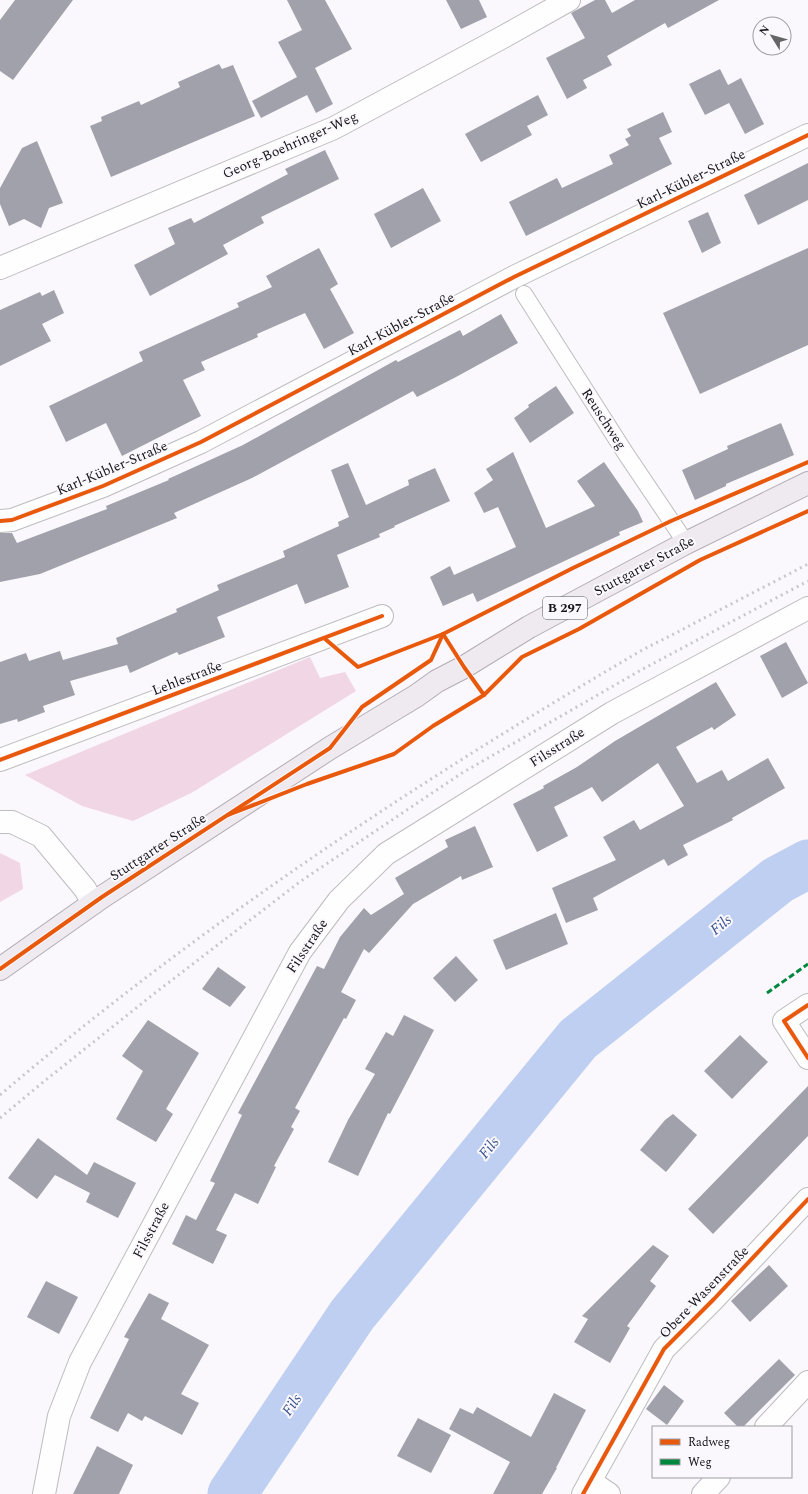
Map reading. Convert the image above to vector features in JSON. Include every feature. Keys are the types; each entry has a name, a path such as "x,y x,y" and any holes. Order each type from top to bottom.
{"main road":[{"name":"Stuttgarter Straße","path":"0,969 93,896 416,696 437,681 464,667 529,627 686,542 808,483"}],"street":[{"name":"Georg-Boehringer-Weg","path":"0,268 334,128 569,0"},
{"name":"Karl-Kübler-Straße","path":"0,521 12,520 103,486 201,442 514,277 808,134"},
{"name":"Filsstraße","path":"44,1494 59,1416 80,1362 300,952 339,900 386,854 612,713 808,608"},
{"name":"Lehlestraße","path":"0,760 382,616"},
{"path":"0,822 12,822 41,836 93,896"},
{"path":"808,1005 784,1021 808,1058"},
{"name":"Obere Wasenstraße","path":"587,1487 664,1349 714,1299 808,1199"},
{"path":"767,1426 808,1382"},
{"path":"703,1494 718,1478"},
{"path":"587,1487 609,1494"}],"lane":[{"name":"Reuschweg","path":"524,294 626,454 686,542"}],"shaded area":[{"path":"310,657 320,678 345,672 356,691 193,792 133,821 82,806 25,775"},
{"path":"0,853 20,863 23,889 0,902"}],"building":[{"path":"15,0 73,0 13,80 0,71 0,20"},
{"path":"287,0 325,0 352,49 315,68 333,104 316,113 307,95 261,118 252,101 297,77 278,42 302,30"},
{"path":"446,0 479,0 487,17 461,29"},
{"path":"595,0 605,0 612,13 635,0 719,0 668,28 665,23 607,56 612,65 583,80 587,88 567,99 546,58 585,38 571,13"},
{"path":"219,64 222,69 233,65 255,116 111,177 90,126 102,121 101,117 139,101 141,105 180,87 178,82"},
{"path":"720,69 728,85 741,78 764,124 745,134 729,103 705,115 689,84"},
{"path":"538,95 548,115 527,126 532,135 481,162 465,134"},
{"path":"663,112 672,132 659,138 672,164 526,236 509,202 557,178 562,188 613,164 609,155 629,145 625,139 631,136 627,129"},
{"path":"37,141 63,203 49,208 41,228 24,219 9,226 0,204 0,188 22,148"},
{"path":"325,150 339,179 261,217 264,223 223,245 228,254 150,296 134,265 175,244 168,228 191,218 194,223 288,174 285,169"},
{"path":"808,163 808,200 758,225 744,195"},
{"path":"423,188 441,221 391,248 374,214"},
{"path":"708,212 721,243 702,253 688,221"},
{"path":"319,248 338,284 330,289 354,333 324,349 305,313 257,334 258,337 201,362 205,370 183,380 201,416 122,456 106,423 66,442 49,406 143,361 139,352 239,307 237,303 272,287 266,276"},
{"path":"808,248 808,345 700,394 663,313"},
{"path":"54,290 64,313 42,324 51,341 0,366 0,310 40,292 42,296"},
{"path":"501,314 518,343 456,377 417,397 413,391 252,478 174,513 177,518 40,574 0,582 0,533 12,533 17,543 107,509 106,506 169,480 168,479 243,445 396,360 398,362 460,330 463,336"},
{"path":"556,386 574,413 530,443 514,418 529,407 528,405"},
{"path":"781,423 794,455 726,484 726,486 695,500 682,470 728,449 727,446"},
{"path":"513,452 546,528 595,506 577,481 604,462 638,511 643,522 619,532 620,535 477,602 473,593 443,606 430,577 450,566 454,575 516,547 498,507 484,513 474,493 493,480 486,469"},
{"path":"348,463 366,505 409,485 408,480 435,468 450,501 394,526 395,527 379,534 380,537 337,555 349,587 305,604 297,584 217,617 225,637 179,655 177,652 130,673 127,665 70,681 75,695 43,706 45,712 18,722 17,719 0,724 0,662 26,653 29,661 60,651 63,660 118,644 116,638 177,612 176,609 219,590 217,585 285,557 283,551 339,526 338,522 349,517 331,470"},
{"path":"786,642 808,683 782,698 760,656"},
{"path":"716,682 736,715 714,730 712,727 676,747 697,783 722,770 728,781 768,758 785,788 732,818 733,820 683,845 688,855 668,866 664,859 593,898 598,910 566,923 552,888 616,860 603,837 634,820 640,830 684,806 658,763 602,802 592,787 554,807 568,836 537,852 513,804 544,788 543,786 577,767 615,741"},
{"path":"475,826 493,867 462,880 461,876 413,904 369,953 364,949 341,992 356,1000 346,1019 344,1018 295,1108 300,1111 291,1127 294,1129 274,1166 276,1167 258,1204 235,1193 216,1230 227,1235 213,1264 172,1244 186,1215 196,1220 215,1183 210,1181 242,1115 238,1113 317,966 324,969 340,937 364,908 371,915 404,894 395,878 448,847 445,840"},
{"path":"556,913 568,944 506,970 493,940"},
{"path":"456,956 478,980 455,1002 433,978"},
{"path":"218,967 246,987 230,1007 202,989"},
{"path":"404,1015 434,1030 390,1114 388,1113 358,1176 328,1162 348,1120 375,1074 365,1069 386,1032 393,1036"},
{"path":"148,1020 199,1053 166,1109 173,1114 156,1142 116,1119 143,1071 122,1056"},
{"path":"740,1035 768,1062 732,1099 704,1071"},
{"path":"808,1086 808,1136 713,1234 688,1209"},
{"path":"673,1114 697,1135 666,1172 640,1150 665,1120"},
{"path":"38,1138 87,1175 94,1162 136,1183 118,1218 86,1202 90,1193 55,1175 37,1199 8,1178"},
{"path":"653,1245 669,1256 650,1281 656,1286 627,1326 630,1328 610,1363 574,1342 588,1319 582,1316"},
{"path":"769,1265 788,1286 750,1322 731,1301"},
{"path":"46,1281 78,1297 59,1334 27,1317"},
{"path":"149,1293 169,1303 161,1319 209,1345 181,1394 199,1403 182,1435 145,1416 142,1421 128,1413 118,1432 90,1418 129,1339 124,1337"},
{"path":"779,1359 795,1375 744,1426 737,1426 724,1413"},
{"path":"664,1385 684,1401 667,1425 646,1409"},
{"path":"554,1393 586,1410 557,1468 542,1494 493,1494 510,1462 449,1429 460,1408 473,1414 477,1407 531,1437"},
{"path":"418,1418 451,1435 431,1473 397,1456"},
{"path":"97,1446 133,1465 119,1494 73,1494"}],"waterway":[{"name":"Fils","path":"232,1494 352,1315 578,1039 778,880 808,864"}],"railway":[{"path":"0,1095 149,975 226,919 383,810 464,758 634,655 808,564"},
{"path":"0,1118 155,993 301,881 462,773 641,670 808,581"}],"marked path":[{"path":"767,993 808,964"}],"cycle path":[{"path":"0,521 12,520 103,486 201,442 514,277 808,135"},
{"path":"324,638 358,667 443,634 573,568 671,521 808,462"},
{"path":"228,815 307,784 394,754 433,726 484,695 522,657 579,629 700,560 808,511"},
{"path":"0,760 382,616"},
{"path":"443,634 484,695"},
{"path":"0,969 102,897 330,748 362,707 431,660 443,634"},
{"path":"808,1005 784,1021 808,1058"},
{"path":"583,1494 664,1349 714,1299 808,1199"}]}
